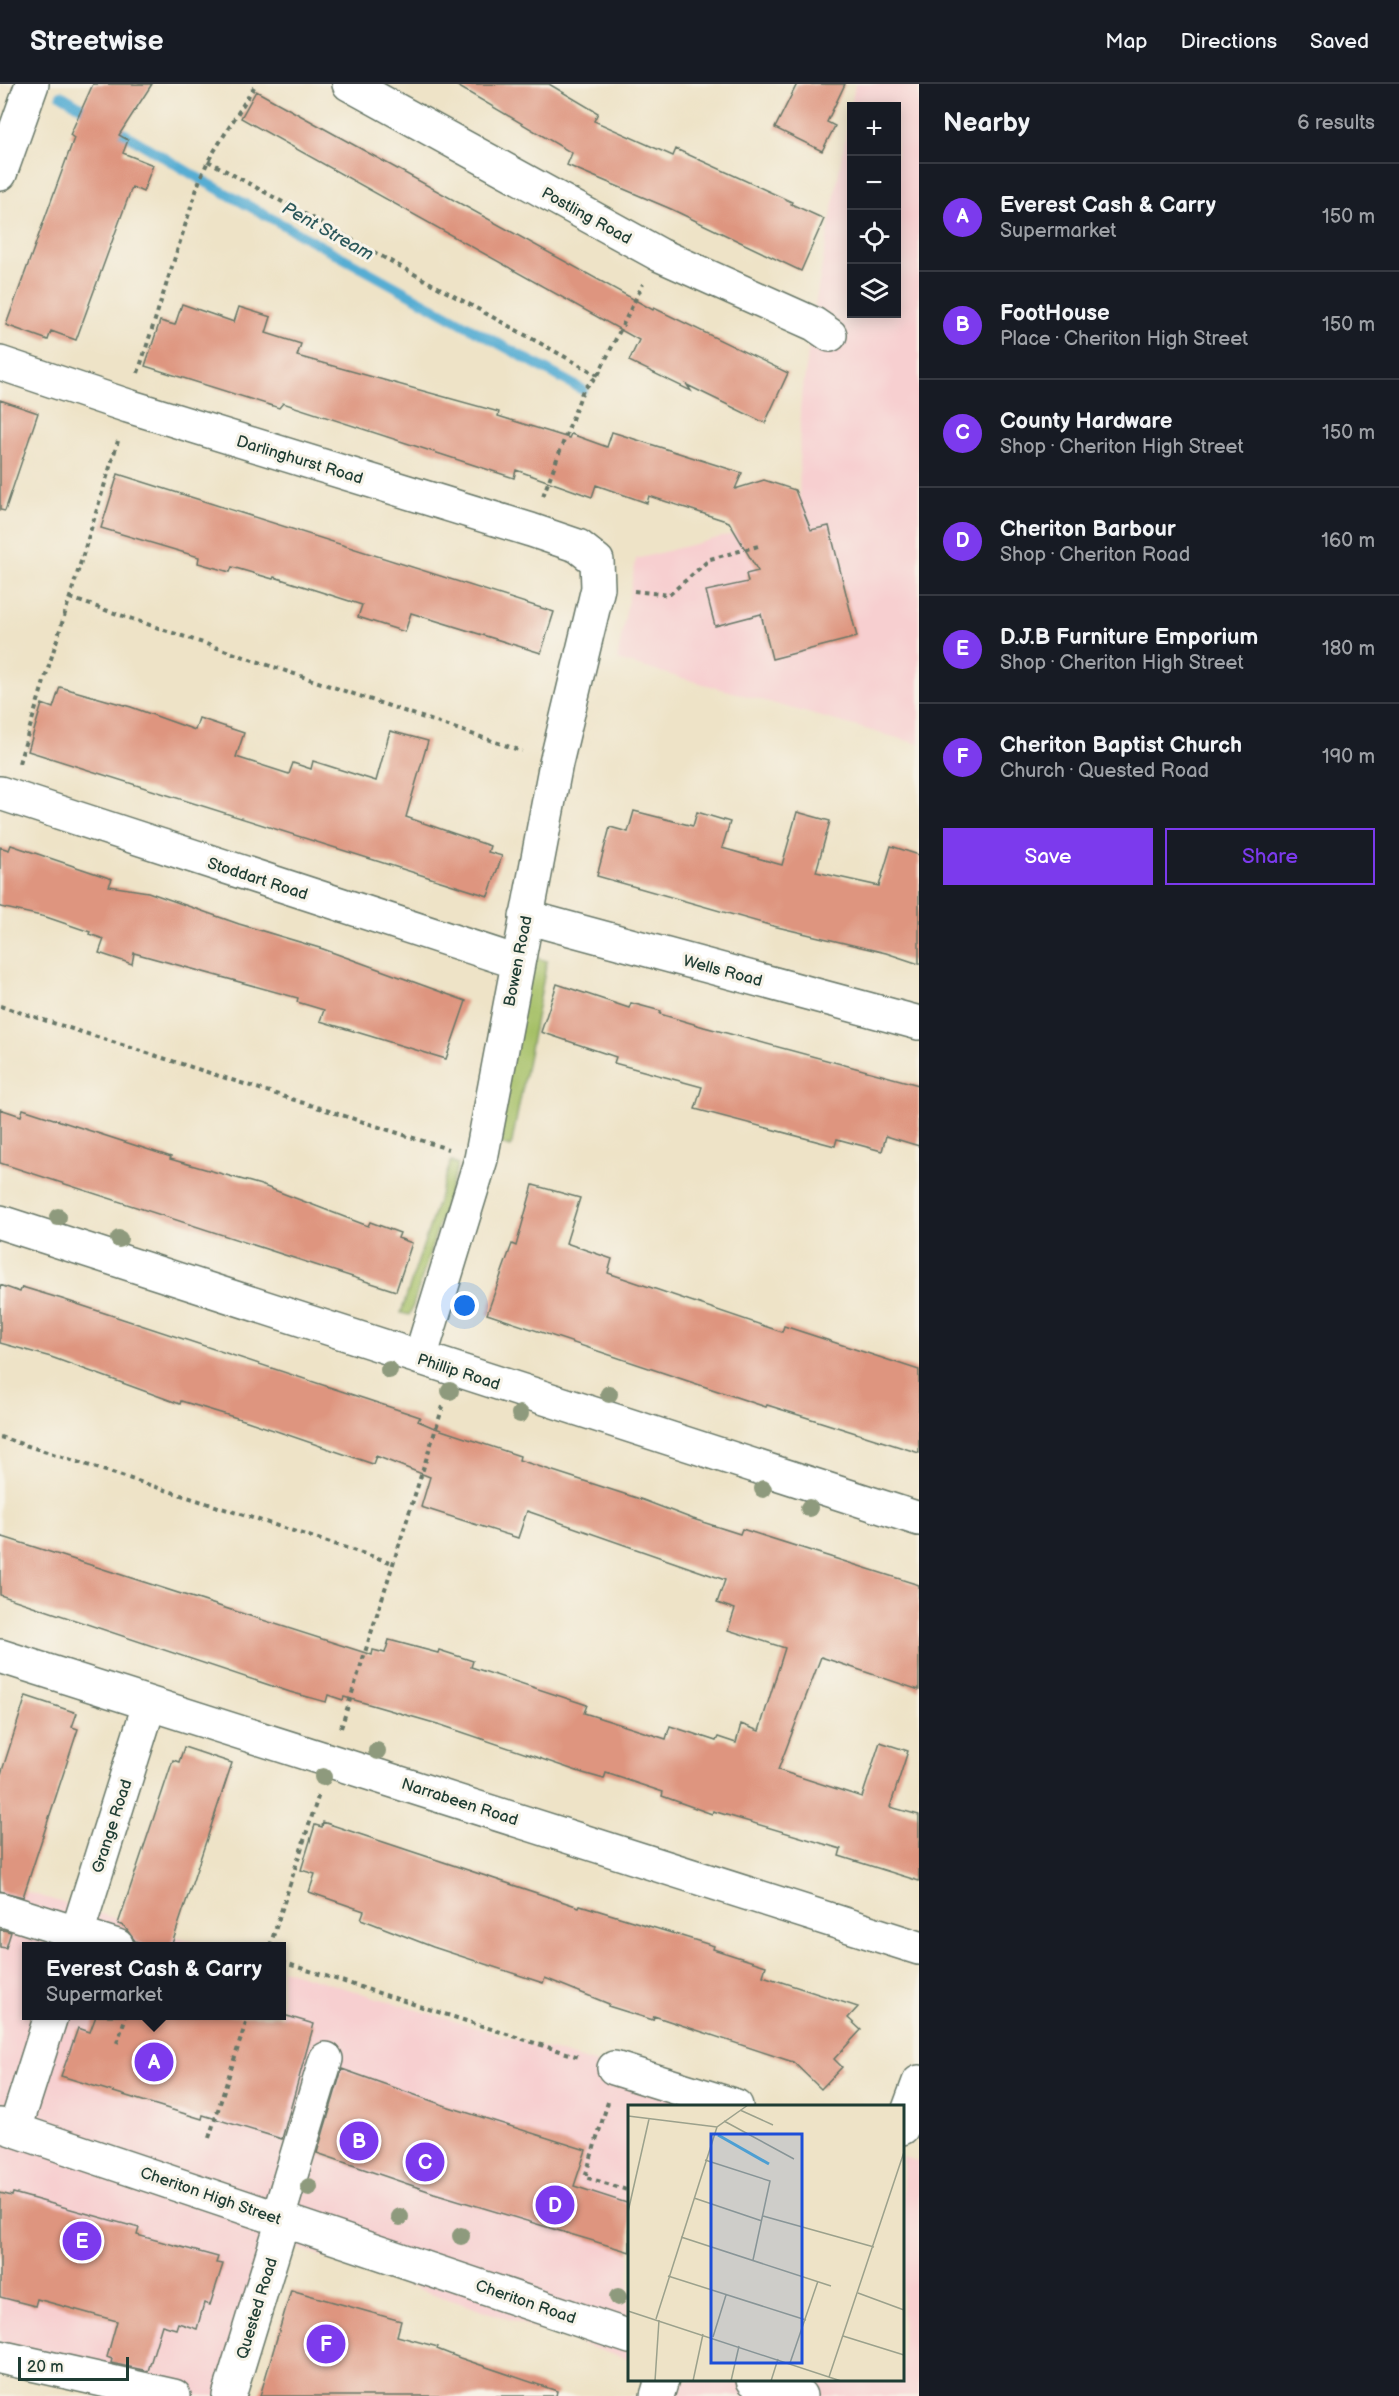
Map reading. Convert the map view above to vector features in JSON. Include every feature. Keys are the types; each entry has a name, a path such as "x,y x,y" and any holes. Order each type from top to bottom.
{"street":[{"path":"0,174 32,84"},
{"name":"Postling Road","path":"349,84 660,255 814,324 830,334"},
{"name":"Darlinghurst Road","path":"0,363 128,406 578,546 597,574"},
{"name":"Bowen Road","path":"420,1358 481,1159 516,962 597,574"},
{"name":"Stoddart Road","path":"8,781 516,962"},
{"name":"Wells Road","path":"526,917 919,1023"},
{"name":"Phillip Road","path":"0,1222 919,1519"},
{"name":"Narrabeen Road","path":"0,1656 919,1948"},
{"name":"Grange Road","path":"75,1940 149,1705"},
{"path":"0,1909 75,1940"},
{"path":"8,2127 49,2020"},
{"name":"Quested Road","path":"229,2396 326,2059"},
{"path":"616,2069 733,2105"},
{"path":"904,2125 919,2082"},
{"name":"Cheriton High Street","path":"8,2127 421,2266"},
{"name":"Cheriton Road","path":"421,2266 628,2336"},
{"path":"0,2357 174,2396"},
{"path":"657,2396 661,2381"}],"path":[{"path":"136,380 208,161 256,84"},
{"path":"208,161 598,375"},
{"path":"531,530 583,390 598,375 660,255"},
{"path":"8,781 70,598 121,429"},
{"path":"597,574 669,595 710,559 762,545"},
{"path":"70,598 556,763"},
{"path":"0,1006 481,1159"},
{"path":"340,1731 447,1394"},
{"path":"0,1437 393,1563"},
{"path":"272,1942 322,1785"},
{"path":"286,1963 616,2069 585,2177 628,2190"},
{"path":"117,2043 125,2020"},
{"path":"209,2138 247,2020"}],"shaded area":[{"path":"855,84 919,84 919,744 617,660 636,559 799,517 800,408 816,299 847,128 847,318 901,318 901,102 852,102"},
{"path":"0,1884 195,1942 22,1942 22,2020 286,2020 286,1970 733,2105 628,2105 628,2360 282,2243 243,2396 198,2396 0,2352"},
{"path":"904,2157 919,2162 919,2396 677,2396 682,2381 904,2381"}],"green space":[{"path":"533,957 547,961 511,1147 492,1142"},
{"path":"451,1161 458,1165 411,1312 409,1315 401,1313"}],"building":[{"path":"93,84 152,84 119,135 128,140 123,153 153,165 143,192 132,187 76,340 51,331 48,340 6,325 74,138 70,135"},
{"path":"454,84 549,84 598,113 594,121 673,156 676,149 824,219 801,271 671,209 567,165 572,153"},
{"path":"797,84 845,84 827,122 835,126 822,151 775,128"},
{"path":"256,91 653,310 654,308 788,373 765,423 687,385 691,391 629,361 639,340 241,118"},
{"path":"182,304 234,322 239,307 271,317 266,333 301,344 297,356 499,412 498,416 569,438 571,434 607,447 612,432 742,473 735,489 764,480 795,490 811,530 829,526 857,637 772,659 761,614 715,626 706,591 748,582 746,574 758,571 729,522 649,496 647,503 596,485 592,497 516,470 514,478 283,403 279,408 145,366 160,321 175,325"},
{"path":"0,400 38,413 5,511 0,510"},
{"path":"118,474 554,612 541,653 411,613 405,632 358,617 362,605 274,577 273,579 232,567 230,572 198,563 199,557 101,528"},
{"path":"60,687 131,707 195,730 199,718 244,733 236,757 289,774 293,763 311,769 313,761 376,781 390,731 428,741 406,817 490,846 488,852 502,856 488,896 28,751 42,704 53,708"},
{"path":"634,811 693,826 697,812 730,822 722,848 782,865 797,812 830,821 816,872 879,886 891,846 919,855 919,964 886,953 773,926 597,876 610,827 628,832"},
{"path":"11,845 112,879 109,886 148,892 239,924 323,949 466,1001 446,1059 320,1021 324,1010 297,1002 298,998 134,953 132,964 99,953 104,939 89,934 90,932 46,917 0,907 0,847 9,850"},
{"path":"557,984 629,1008 631,1003 704,1027 919,1085 919,1146 886,1136 882,1151 837,1139 835,1146 695,1109 702,1087 614,1063 616,1057 541,1032"},
{"path":"0,1109 21,1116 23,1109 171,1157 170,1159 261,1185 368,1226 370,1222 400,1233 398,1238 412,1243 396,1291 0,1163"},
{"path":"533,1185 580,1198 566,1243 612,1259 608,1273 782,1332 784,1326 919,1370 919,1453 767,1405 766,1407 487,1314 512,1244 516,1246"},
{"path":"0,1285 20,1292 22,1287 62,1299 420,1417 418,1421 520,1456 519,1460 643,1500 693,1519 740,1534 742,1529 919,1585 919,1690 821,1657 778,1770 862,1797 880,1742 908,1751 890,1807 919,1815 919,1881 839,1856 841,1849 713,1811 712,1814 662,1796 663,1792 606,1773 604,1779 583,1773 441,1725 344,1697 343,1700 328,1695 326,1702 290,1692 0,1595 0,1536 372,1655 373,1650 385,1653 389,1640 438,1653 439,1650 473,1661 471,1667 587,1705 584,1713 666,1739 670,1726 716,1741 718,1737 736,1743 741,1724 759,1731 785,1648 728,1630 735,1609 717,1603 725,1580 527,1511 518,1538 421,1507 430,1477 376,1456 373,1464 247,1421 181,1401 180,1404 51,1357 0,1343"},
{"path":"26,1696 77,1713 72,1727 78,1729 23,1897 0,1891 0,1777"},
{"path":"184,1747 232,1763 173,1942 138,1942 124,1926 118,1924 173,1760 179,1762"},
{"path":"323,1822 579,1907 580,1905 714,1946 713,1949 766,1966 763,1976 858,2007 848,2018 861,2030 834,2059 842,2067 821,2089 793,2062 654,2016 653,2020 608,2006 609,2004 545,1978 543,1983 433,1947 361,1919 364,1911 309,1892 315,1874 301,1870 315,1825 322,1827"},
{"path":"0,1929 11,1932 6,1948 0,1947"},
{"path":"287,2016 314,2024 282,2139 203,2115 202,2119 61,2076 78,2028 90,2032 94,2020 286,2020"},
{"path":"342,2069 446,2106 586,2150 574,2186 628,2203 628,2251 434,2193 317,2153"},
{"path":"0,2193 12,2196 13,2193 139,2228 137,2235 218,2257 216,2263 223,2264 210,2305 204,2303 197,2329 178,2323 176,2329 162,2325 148,2371 111,2363 112,2359 107,2357 117,2321 37,2299 35,2306 0,2297"},
{"path":"291,2290 401,2321 397,2336 438,2347 437,2349 460,2358 557,2391 556,2396 260,2396"}],"waterway":[{"name":"Pent Stream","path":"61,95 94,115"},
{"name":"Pent Stream","path":"110,125 200,179 583,390"}],"place":[{"name":"Everest Cash & Carry","path":"154,2062"},
{"name":"FootHouse","path":"359,2141"},
{"name":"County Hardware","path":"425,2162"},
{"name":"Cheriton Barbour","path":"555,2205"},
{"name":"D.J.B Furniture Emporium","path":"82,2241"},
{"name":"Cheriton Baptist Church","path":"326,2344"}]}
